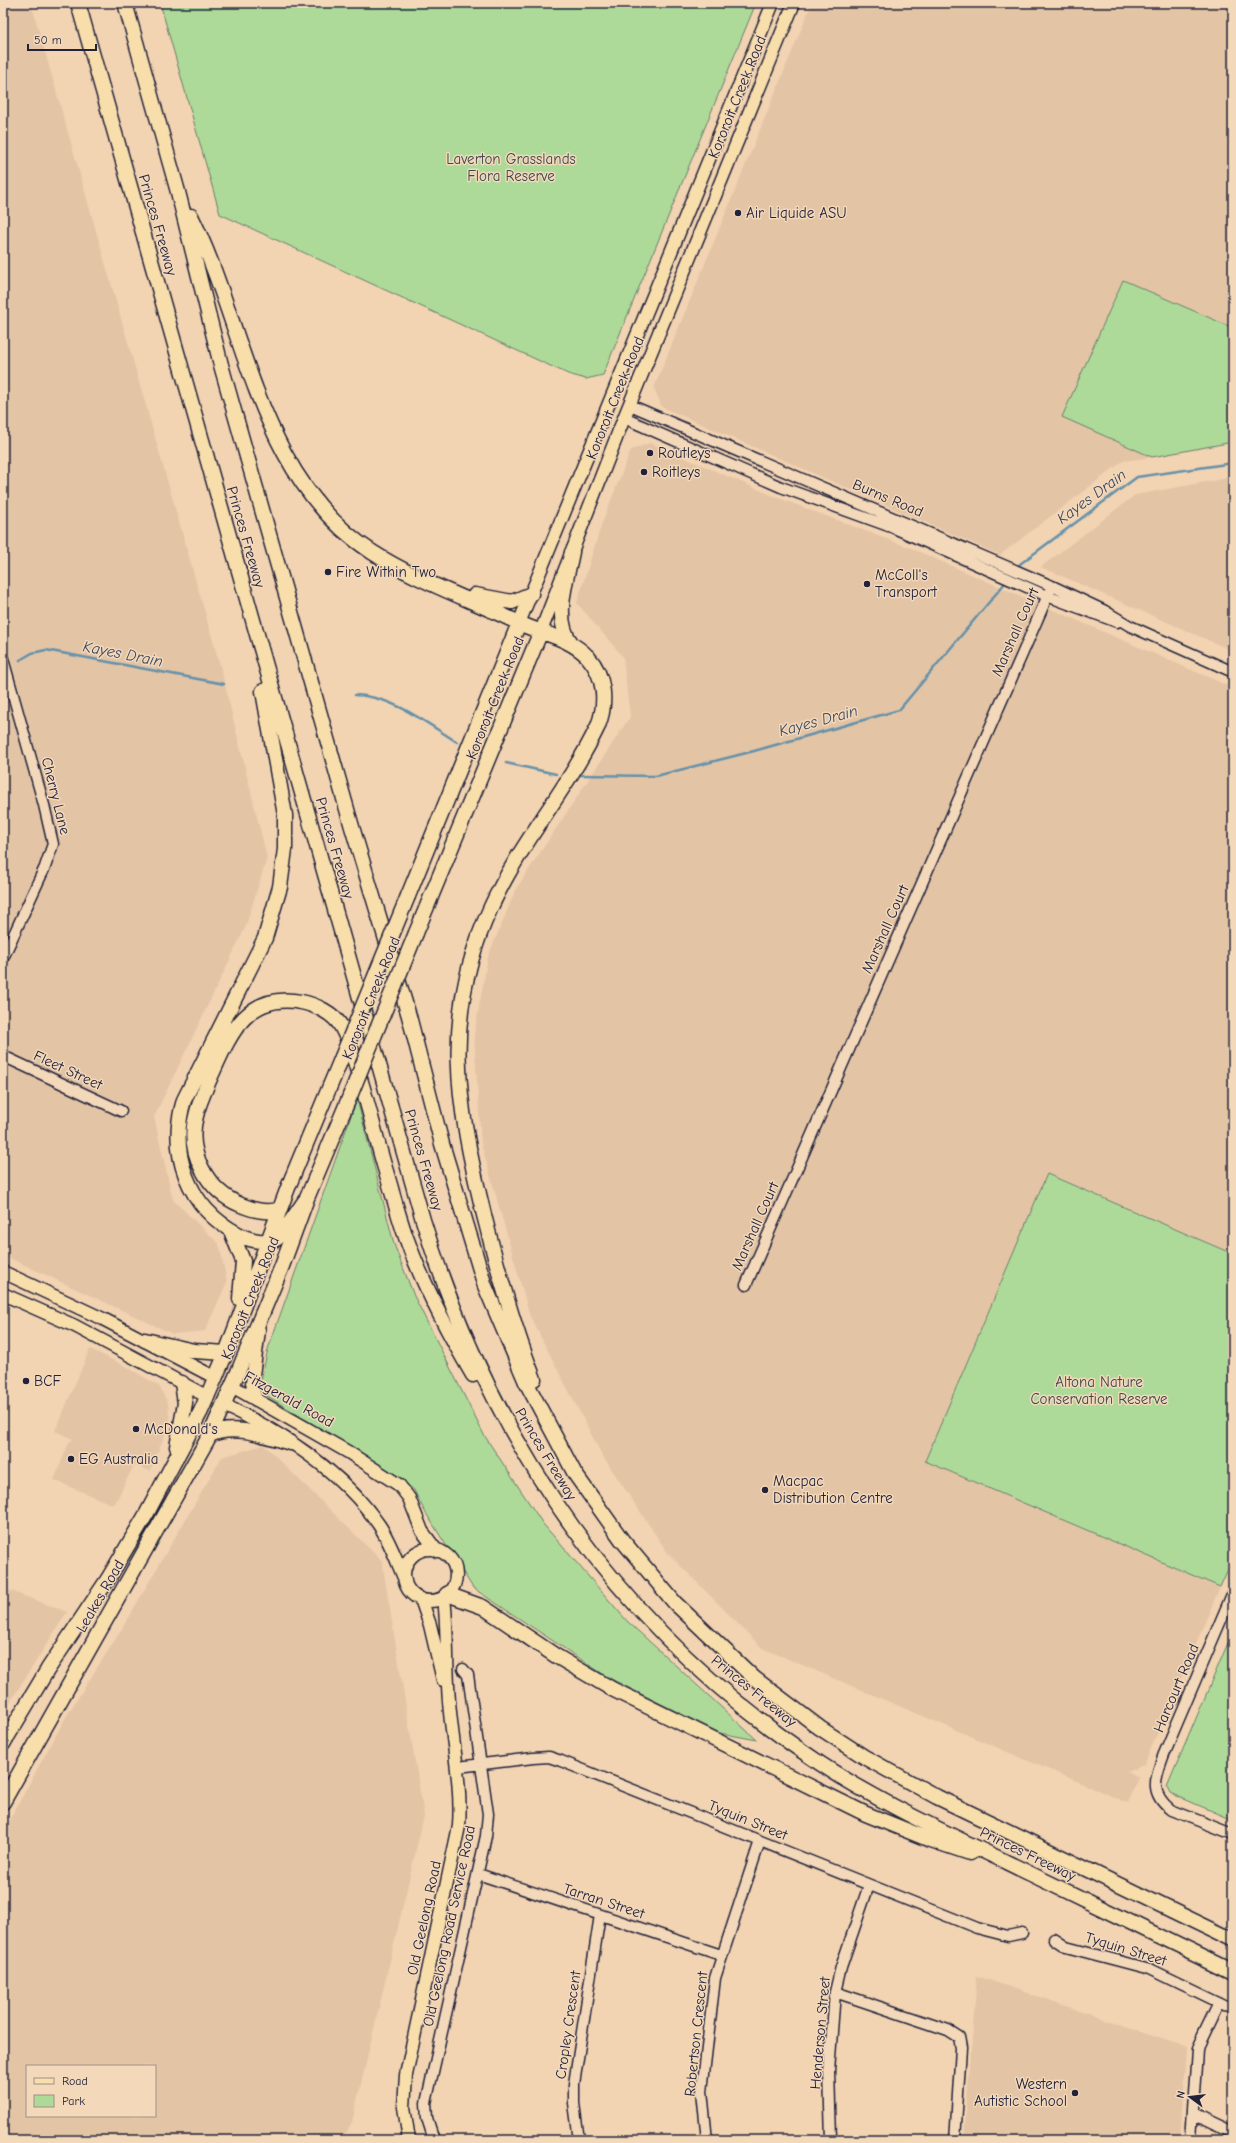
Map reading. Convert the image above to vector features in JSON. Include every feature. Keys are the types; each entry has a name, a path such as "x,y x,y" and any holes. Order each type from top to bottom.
{"highway":[{"name":"Princes Freeway","path":"78,3 176,354 434,1255 464,1337 484,1380 510,1429 566,1519 617,1585 693,1664 755,1716 822,1764 868,1792 1029,1873 1233,1972"},
{"name":"Princes Freeway","path":"125,3 178,192 221,366 352,827 409,1016 442,1144 483,1279 514,1358 564,1454 606,1519 657,1582 734,1660 797,1712 848,1747 913,1785 1233,1940"},
{"path":"178,192 205,248 261,402 274,432 304,486 337,523 371,552 447,590 520,623 572,644 589,658 600,679 604,692 602,715 592,739 511,870 491,907 470,964 461,1008 458,1047 459,1090 464,1127 502,1288 522,1349 564,1454"},
{"path":"176,354 267,706 285,815 283,867 278,898 270,925 250,970 184,1100 178,1124 179,1154 188,1184 207,1211 231,1231 248,1239 268,1241 274,1240 283,1232 307,1198"},
{"path":"572,552 563,609 565,632 572,644"},
{"path":"447,590 508,602 518,601 531,594"},
{"name":"Kororoit Creek Road","path":"208,1397 280,1209 520,623"},
{"name":"Kororoit Creek Road","path":"224,1405 282,1266 307,1198 541,631"},
{"path":"280,1209 269,1212 252,1209 234,1202 218,1190 209,1181 200,1165 195,1147 194,1127 202,1099 227,1041 237,1023 245,1015 263,1005 292,1001 311,1004 327,1012 342,1027 362,1086 401,1222 425,1283 462,1356 487,1399 534,1475 566,1519"},
{"path":"231,1231 243,1261 238,1317"},
{"path":"145,1340 194,1351 226,1353"},
{"name":"Fitzgerald Road","path":"216,1378 232,1386"},
{"path":"175,1462 185,1403 182,1383"},
{"path":"208,1397 224,1405"},
{"name":"Leakes Road","path":"3,1744 48,1669 108,1579 147,1513 208,1397"},
{"name":"Leakes Road","path":"3,1802 210,1435 224,1405"},
{"path":"210,1435 220,1430 232,1430 258,1434 290,1443"},
{"path":"446,1595 483,1607 496,1614 556,1656 612,1689 832,1798 928,1839 1029,1873"}],"main road":[{"name":"Kororoit Creek Road","path":"520,623 773,3"},
{"name":"Kororoit Creek Road","path":"541,631 624,418 794,3"},
{"path":"726,117 744,125"},
{"path":"609,404 630,405"},
{"path":"609,404 624,418"},
{"name":"Fitzgerald Road","path":"3,1272 145,1340 216,1378"},
{"path":"3,1294 75,1326 208,1397"},
{"path":"256,1400 252,1383 260,1319"},
{"name":"Fitzgerald Road","path":"232,1386 348,1452 399,1485 409,1498 422,1531 437,1551"},
{"path":"224,1405 290,1443 320,1464 357,1497 379,1525 410,1592 421,1599 433,1601 446,1595 455,1580 454,1567 448,1557 437,1551 424,1550 413,1556 406,1567 405,1580"},
{"name":"Old Geelong Road","path":"446,1595 449,1702"},
{"name":"Old Geelong Road","path":"408,2140 404,2107 406,2075 459,1826 461,1801 449,1702 430,1625 421,1599"}],"street":[{"name":"Burns Road","path":"630,405 1052,586 1105,611 1130,626 1233,672"},
{"name":"Burns Road","path":"624,418 781,486 860,515 963,558 1047,596 1100,617 1130,626"},
{"path":"681,443 692,432"},
{"path":"860,515 865,505"},
{"name":"Marshall Court","path":"746,1285 1052,586"},
{"name":"Cherry Lane","path":"3,659 50,827 53,844 45,867 3,958"},
{"name":"Fleet Street","path":"3,1056 121,1111"},
{"name":"Harcourt Road","path":"1233,1592 1156,1778 1155,1788 1158,1797 1171,1810 1233,1834"},
{"name":"Old Geelong Road Service Road","path":"434,2140 427,2118 426,2102 478,1874 486,1836 488,1814 468,1675 464,1669"},
{"name":"Tyquin Street","path":"458,1767 549,1757 977,1928 1008,1936 1022,1933"},
{"name":"Robertson Crescent","path":"707,2140 702,2092 712,1998 721,1955 760,1841"},
{"name":"Tarran Street","path":"478,1874 721,1955"},
{"name":"Henderson Street","path":"831,2140 829,2071 835,1992 839,1971 869,1885"},
{"name":"Cropley Crescent","path":"579,2140 574,2103 574,2084 600,1915"},
{"name":"Tyquin Street","path":"1054,1939 1066,1947 1150,1969 1233,2009"},
{"path":"835,1992 948,2030 959,2037 961,2048 955,2140"},
{"path":"1191,2140 1197,2048 1219,2002"},
{"path":"1193,2114 1233,2133"}],"shaded area":[{"path":"3,3 31,3 221,669 267,858 245,928 154,1117 173,1200 219,1244 227,1282 205,1331 173,1334 3,1255"},
{"path":"812,3 1233,3 1233,328 1123,280 1063,417 1152,457 1123,461 1000,555 662,407 654,388"},
{"path":"650,443 776,497 908,547 1233,688 1233,1254 1047,1174 925,1461 1220,1587 1144,1765 1126,1772 1139,1778 1128,1803 762,1648 668,1553 602,1455 530,1316 481,1143 474,1035 488,957 516,889 630,717 623,657 577,603 602,523 631,450"},
{"path":"1233,477 1233,651 1041,567 1135,495"},
{"path":"90,1349 127,1367 159,1386 168,1404 170,1422 150,1471 134,1465 114,1505 54,1480 69,1443 73,1439 55,1431"},
{"path":"264,1445 382,1561 424,1816 352,2122 342,2140 3,2140 3,1832 67,1715 120,1632 222,1457"},
{"path":"3,1588 67,1612 3,1713"},
{"name":"Western Autistic School","path":"977,1976 1186,2046 1180,2140 964,2140"}],"green space":[{"name":"Laverton Grasslands Flora Reserve","path":"160,3 756,3 603,375 586,379 568,374 220,214"},
{"path":"1123,280 1233,328 1233,442 1152,457 1062,417"},
{"path":"357,1099 394,1244 414,1296 484,1435 543,1524 627,1621 757,1740 720,1733 609,1678 473,1588 424,1510 414,1490 394,1474 264,1394 261,1380 268,1349"},
{"name":"Altona Nature Conservation Reserve","path":"1047,1174 1233,1254 1233,1558 1220,1587 925,1461"},
{"path":"1233,1631 1233,1820 1170,1793 1167,1787"}],"waterway":[{"name":"Kayes Drain","path":"1020,564 1137,477 1233,463"},
{"name":"Kayes Drain","path":"580,775 656,776 754,751 899,710 1005,583"},
{"name":"Kayes Drain","path":"20,660 32,653 46,650 224,684"},
{"name":"Kayes Drain","path":"355,695 383,700 396,705 457,742"},
{"name":"Kayes Drain","path":"506,763 556,774"}],"place":[{"name":"Air Liquide ASU","path":"738,213"},
{"name":"Routleys","path":"650,453"},
{"name":"Roitleys","path":"644,472"},
{"name":"Fire Within Two","path":"328,572"},
{"name":"McColl's Transport","path":"867,584"},
{"name":"BCF","path":"26,1381"},
{"name":"McDonald's","path":"136,1429"},
{"name":"EG Australia","path":"71,1459"},
{"name":"Macpac Distribution Centre","path":"765,1490"},
{"name":"Western Autistic School","path":"1075,2093"}]}
